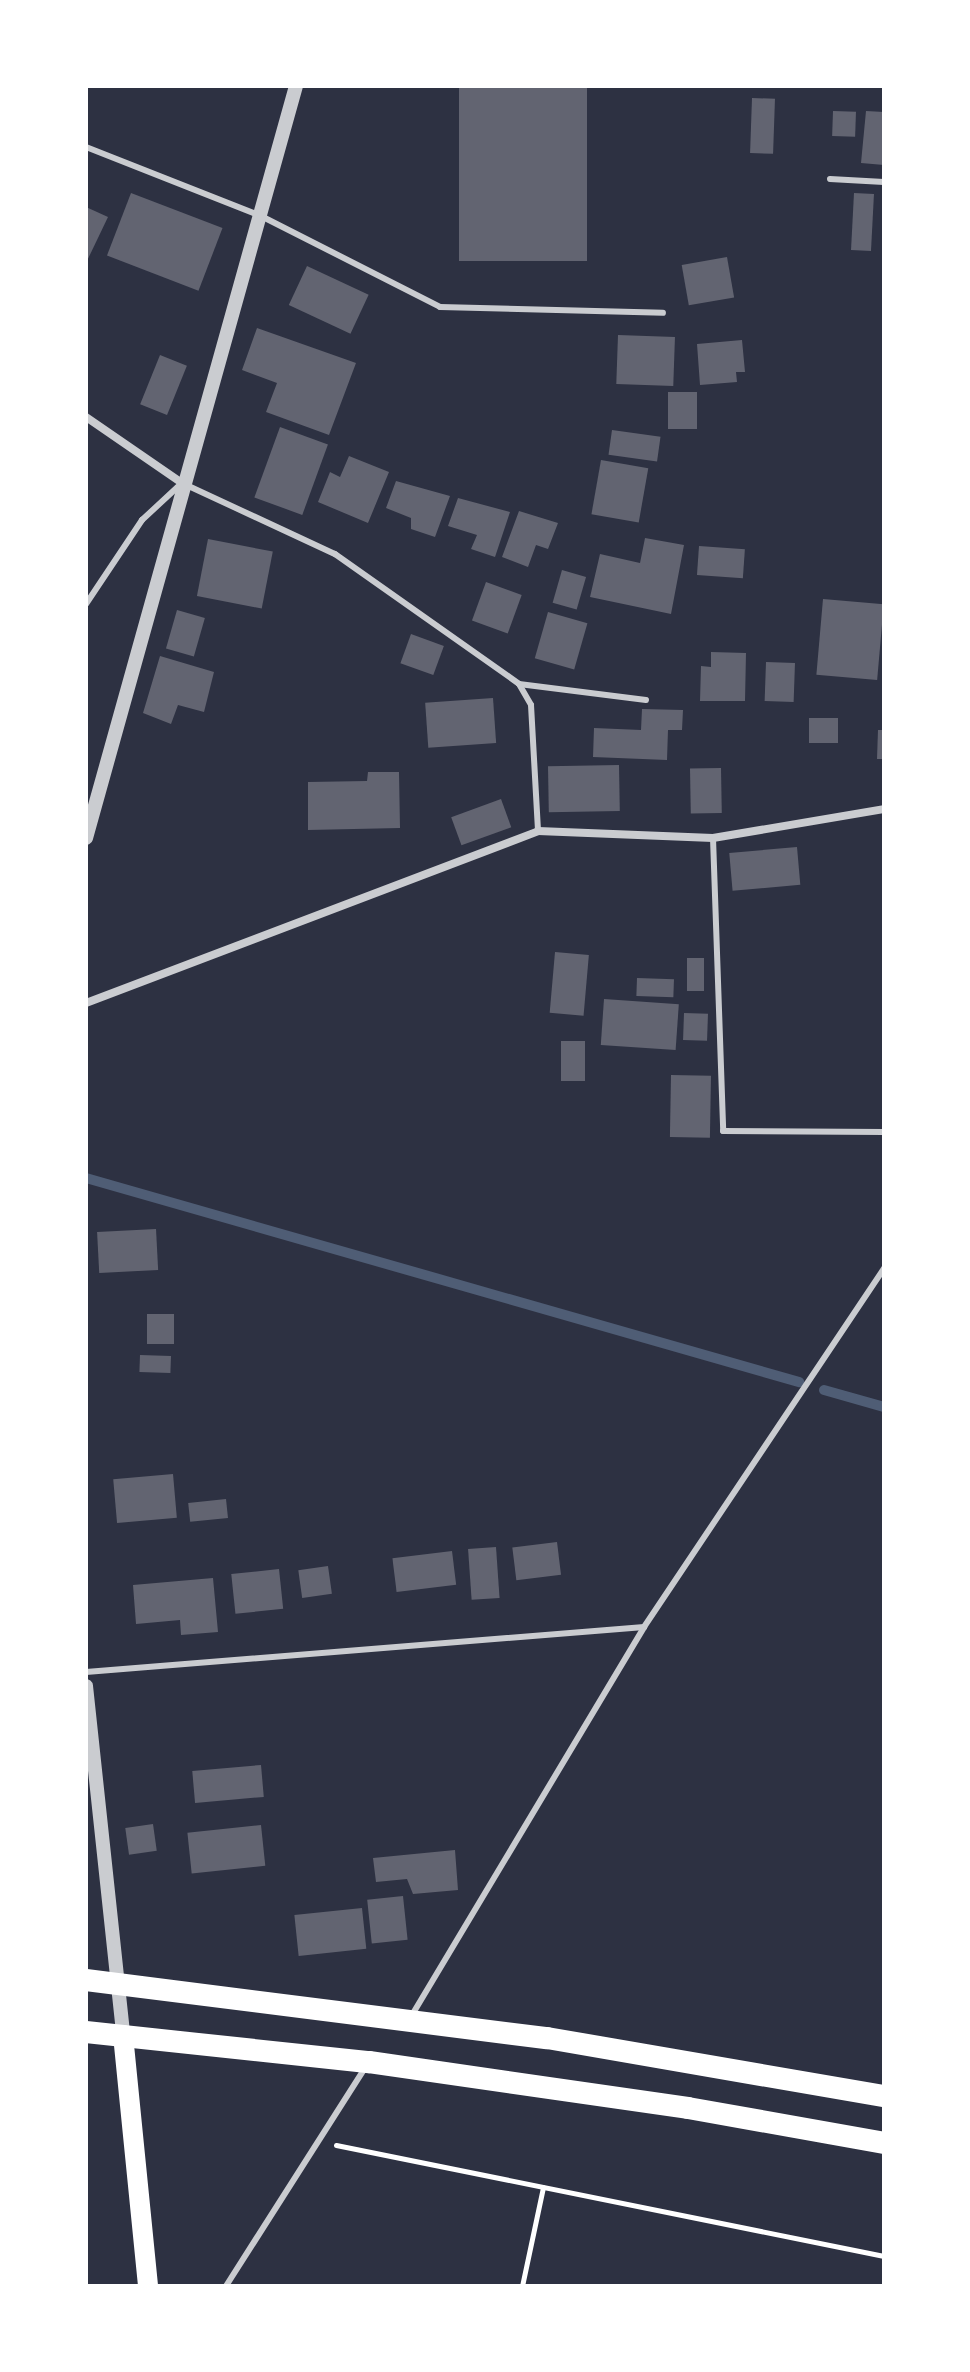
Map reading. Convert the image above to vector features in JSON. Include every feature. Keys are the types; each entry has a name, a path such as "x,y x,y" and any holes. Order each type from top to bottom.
{"highway":[{"path":"86,1980 410,2018 884,2096"},
{"path":"86,2032 369,2062 688,2108 884,2143"}],"main road":[{"path":"123,2035 148,2286"}],"street":[{"path":"86,838 182,483 296,86"},
{"path":"86,417 182,483"},
{"path":"86,1003 538,831 713,838 884,809"},
{"path":"86,1686 123,2035"}],"lane":[{"path":"86,147 259,215 440,307 663,313"},
{"path":"830,179 884,182"},
{"path":"86,604 142,520 182,483 335,554 519,684 531,705 538,831"},
{"path":"519,684 646,700"},
{"path":"713,838 723,1131 884,1132"},
{"path":"410,2018 644,1627 884,1268"},
{"path":"86,1672 644,1627"},
{"path":"226,2286 369,2062"}],"path":[{"path":"320,2141 884,2256"},
{"path":"522,2286 543,2187"}],"building":[{"path":"459,86 587,86 587,261 459,261"},
{"path":"752,98 775,99 773,154 750,153"},
{"path":"833,111 856,112 855,137 832,136"},
{"path":"866,111 884,112 884,165 861,163"},
{"path":"131,193 222,228 198,291 107,256"},
{"path":"854,193 874,194 871,251 851,250"},
{"path":"86,207 108,217 86,263"},
{"path":"727,257 734,297 689,305 682,265"},
{"path":"307,266 369,295 350,334 289,305"},
{"path":"257,328 356,363 329,435 266,412 277,383 242,370"},
{"path":"618,335 675,337 673,386 616,384"},
{"path":"742,340 745,372 736,372 737,382 700,385 697,344"},
{"path":"160,355 187,366 167,415 140,404"},
{"path":"668,392 697,392 697,429 668,429"},
{"path":"280,427 328,444 302,515 254,497"},
{"path":"612,430 661,437 657,462 609,455"},
{"path":"349,456 389,472 368,523 318,502 330,472 340,477"},
{"path":"601,460 648,468 639,522 591,514"},
{"path":"396,481 450,496 435,537 411,529 411,518 386,508"},
{"path":"458,498 510,512 495,557 471,549 477,535 448,526"},
{"path":"519,511 558,523 548,549 536,545 528,567 502,557"},
{"path":"645,538 684,545 671,614 590,597 600,554 640,563"},
{"path":"208,539 273,552 262,609 197,596"},
{"path":"699,546 745,549 743,578 697,575"},
{"path":"562,570 586,577 577,610 553,603"},
{"path":"486,582 522,595 508,634 472,621"},
{"path":"823,599 884,604 877,680 816,675"},
{"path":"177,610 205,618 194,656 166,648"},
{"path":"548,612 587,623 574,669 535,658"},
{"path":"411,634 444,646 433,675 400,663"},
{"path":"711,652 746,653 745,701 700,701 701,666 711,667"},
{"path":"160,656 214,672 204,712 178,705 171,724 143,713"},
{"path":"766,662 795,663 794,702 765,701"},
{"path":"493,698 496,743 428,748 425,703"},
{"path":"642,709 683,710 682,730 668,730 667,760 593,757 594,728 641,730"},
{"path":"809,718 838,718 838,743 809,743"},
{"path":"878,730 884,730 884,759 877,759"},
{"path":"619,765 620,811 549,812 548,766"},
{"path":"721,768 722,813 691,814 690,769"},
{"path":"368,772 399,772 400,828 308,830 308,782 367,781"},
{"path":"501,799 511,827 461,845 451,817"},
{"path":"797,847 800,885 733,891 729,853"},
{"path":"555,952 589,955 584,1016 550,1013"},
{"path":"687,958 704,958 704,991 687,991"},
{"path":"637,978 674,979 673,997 636,996"},
{"path":"604,999 679,1004 676,1050 601,1045"},
{"path":"684,1013 708,1014 707,1041 683,1040"},
{"path":"561,1041 585,1041 585,1081 561,1081"},
{"path":"671,1075 711,1076 710,1138 670,1137"},
{"path":"156,1229 158,1270 99,1273 97,1232"},
{"path":"147,1314 174,1314 174,1344 147,1344"},
{"path":"140,1355 171,1356 170,1373 139,1372"},
{"path":"173,1474 177,1518 117,1523 113,1479"},
{"path":"226,1499 228,1518 190,1522 188,1503"},
{"path":"557,1542 561,1575 516,1580 512,1547"},
{"path":"496,1547 500,1598 472,1600 468,1549"},
{"path":"452,1551 456,1585 397,1592 392,1558"},
{"path":"328,1566 332,1594 302,1598 298,1570"},
{"path":"279,1569 283,1609 235,1614 231,1574"},
{"path":"213,1578 218,1632 181,1635 180,1620 136,1624 133,1585"},
{"path":"261,1765 264,1797 195,1803 192,1771"},
{"path":"153,1824 157,1851 129,1855 125,1828"},
{"path":"261,1825 265,1866 192,1874 187,1833"},
{"path":"455,1850 458,1890 413,1894 407,1879 376,1882 373,1858"},
{"path":"403,1896 408,1940 372,1944 367,1900"},
{"path":"362,1908 366,1949 299,1956 294,1915"}],"waterway":[{"path":"86,1178 799,1382"},
{"path":"824,1390 884,1407"}]}
